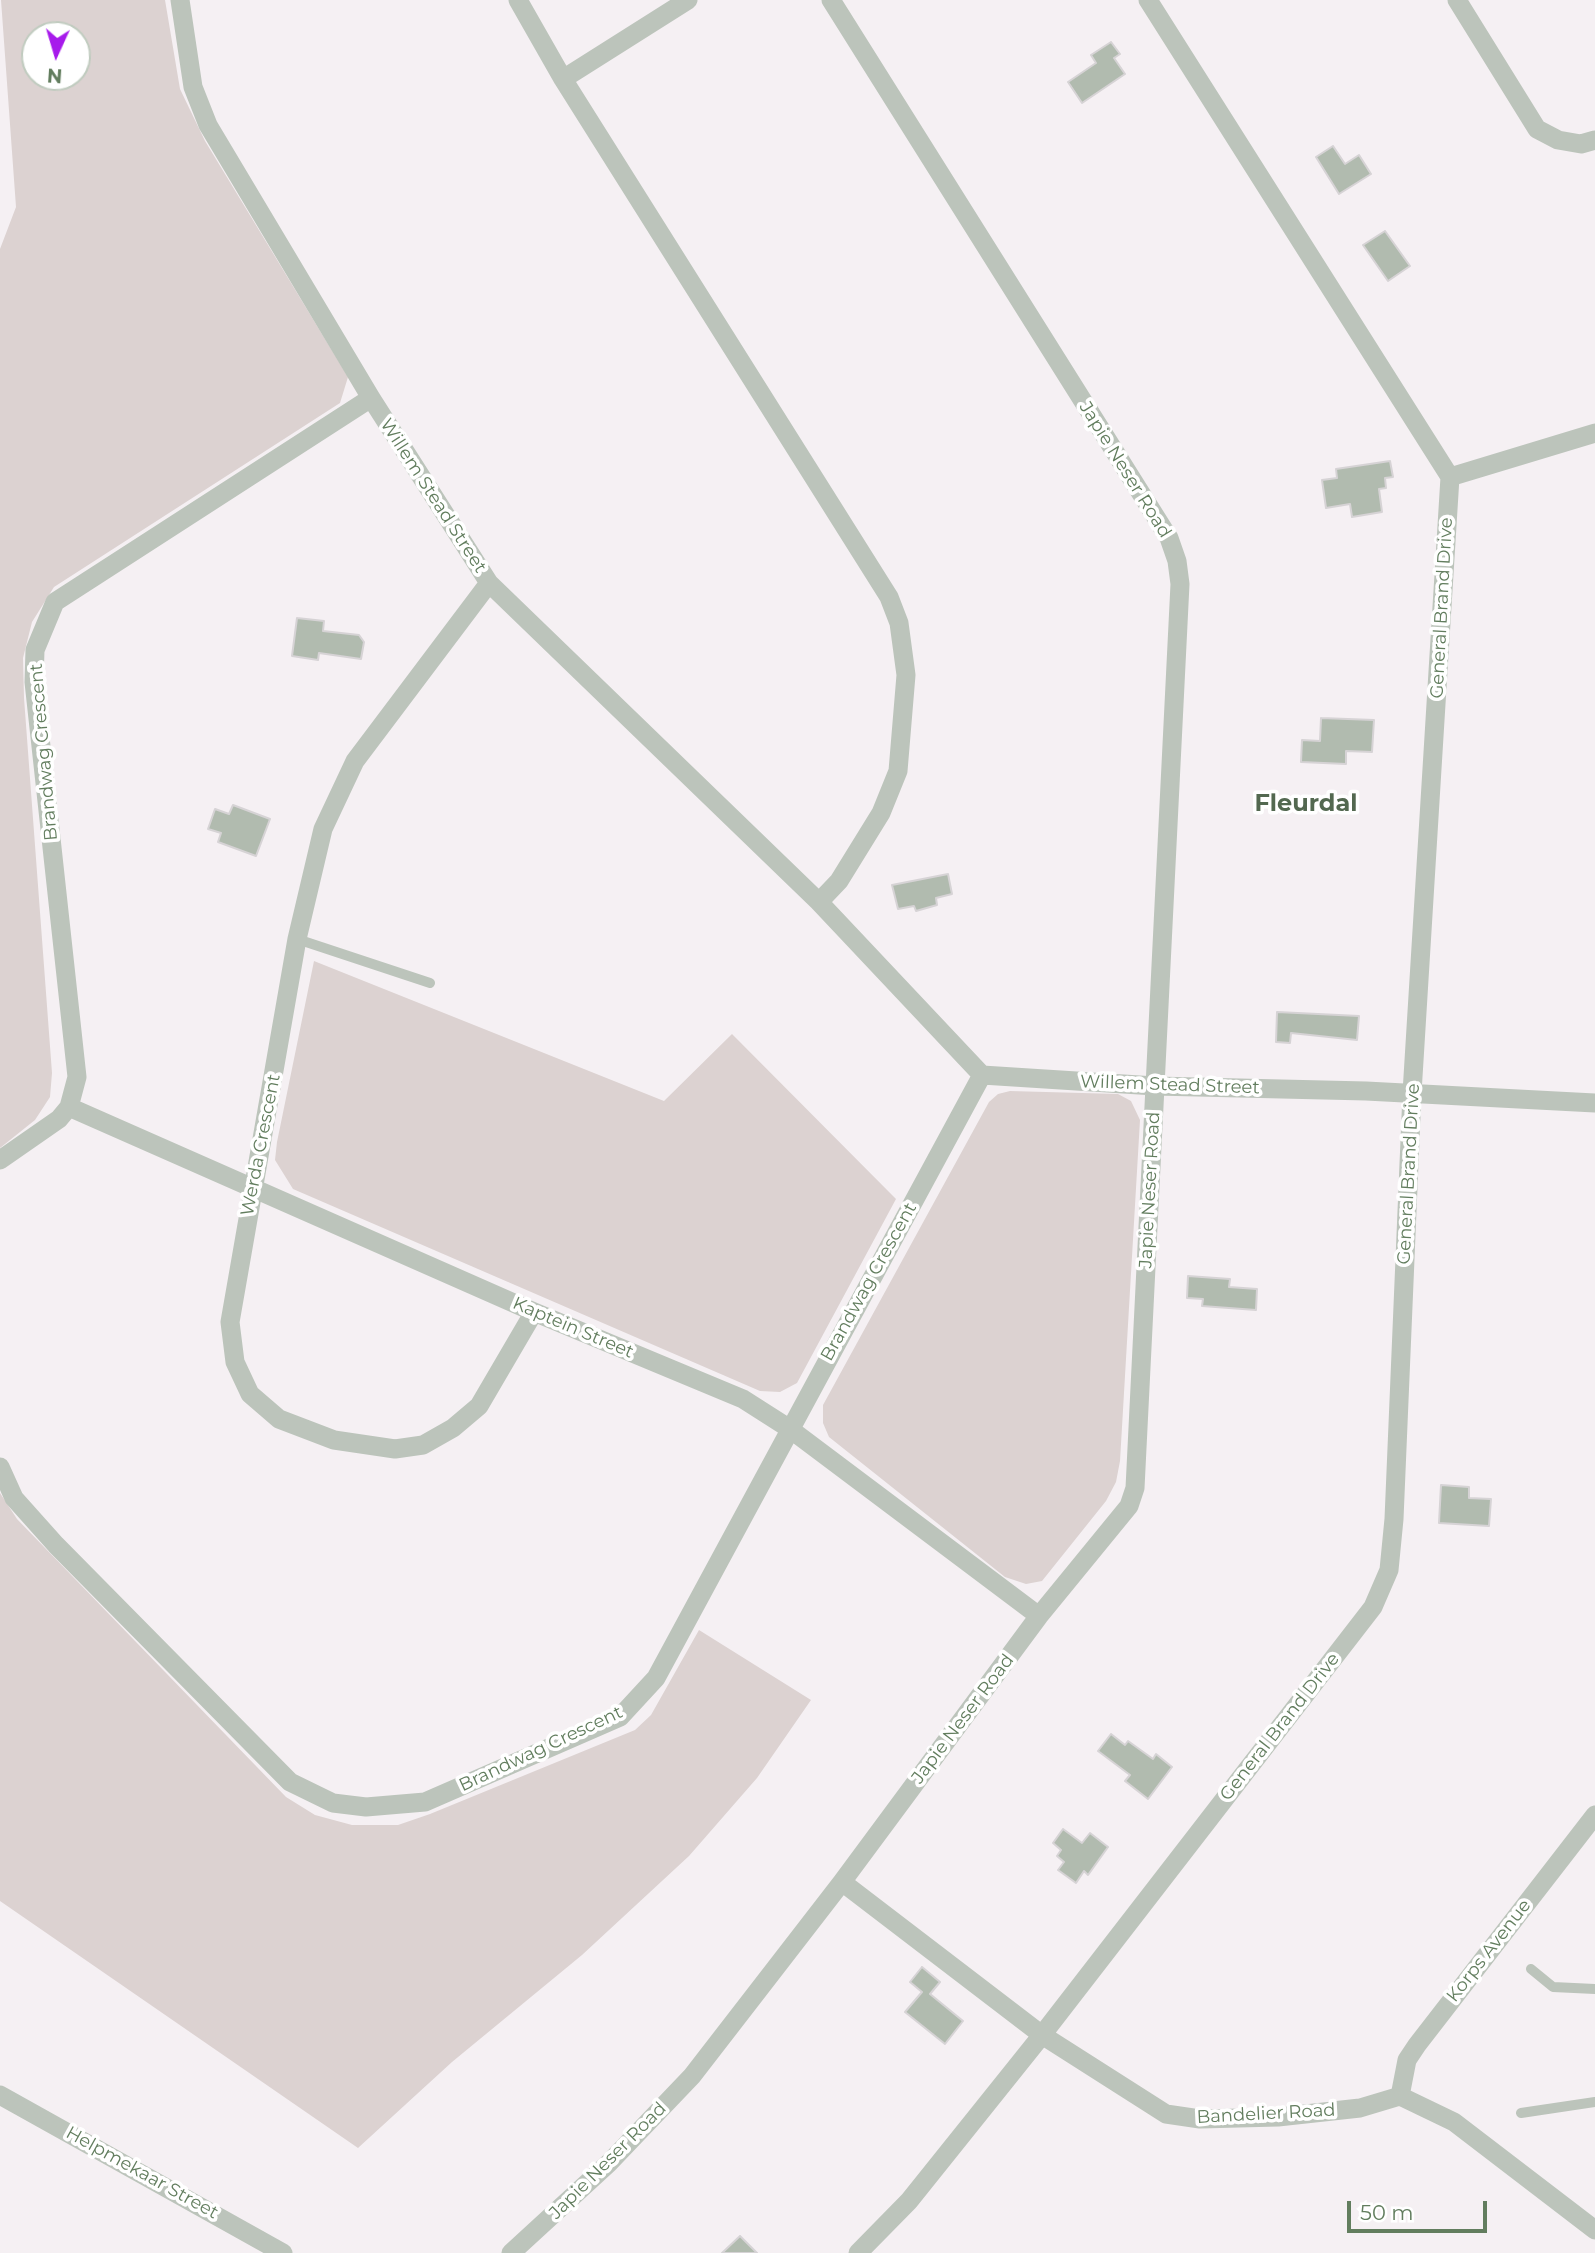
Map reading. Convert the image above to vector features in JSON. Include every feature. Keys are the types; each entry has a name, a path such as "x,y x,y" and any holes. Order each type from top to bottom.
{"street":[{"name":"Willem Stead Street","path":"180,0 193,88 208,125 371,398 489,583 819,902 982,1075 1155,1086 1412,1093 1595,1103"},
{"path":"518,0 563,79 889,597 899,623 906,675 898,771 881,813 839,881 819,902"},
{"path":"563,79 688,0"},
{"name":"Japie Neser Road","path":"511,2253 583,2188 692,2076 842,1882 1039,1616 1129,1506 1135,1488 1180,584 1177,561 1169,538 831,0"},
{"path":"1148,0 1450,477 1595,433"},
{"path":"1457,0 1537,129 1558,140 1581,145 1595,140"},
{"name":"Brandwag Crescent","path":"69,1107 77,1077 34,682 36,650 42,631 55,602 371,398"},
{"name":"General Brand Drive","path":"858,2253 909,2201 1042,2035 1373,1607 1389,1570 1395,1518 1412,1093 1450,477"},
{"name":"Werda Crescent","path":"489,583 355,761 338,792 323,829 297,939 230,1322 235,1362 250,1394 279,1419 334,1440 395,1449 423,1445 453,1428 479,1406 534,1312"},
{"name":"Brandwag Crescent","path":"0,1466 14,1498 56,1545 290,1782 333,1803 392,1806 425,1802 620,1717 636,1703 656,1678 982,1075"},
{"path":"0,1160 59,1119 69,1107"},
{"name":"Kaptein Street","path":"69,1107 534,1312 743,1399 790,1429 1039,1616"},
{"name":"Korps Avenue","path":"1400,2096 1408,2060 1417,2045 1595,1815"},
{"name":"Bandelier Road","path":"842,1882 1042,2035 1155,2108 1177,2117 1200,2119 1290,2116 1360,2108 1400,2096"},
{"name":"Helpmekaar Street","path":"0,2095 283,2253"},
{"path":"1400,2096 1454,2122 1595,2230"}],"lane":[{"path":"297,939 430,984"},
{"path":"1531,1969 1553,1987 1595,1989"},
{"path":"1521,2113 1595,2102"}],"shaded area":[{"path":"1,0 165,0 180,89 205,141 348,377 340,403 54,587 32,622 23,658 24,698 52,1073 50,1097 35,1120 0,1148 0,249 16,207"},
{"path":"314,961 664,1101 732,1034 896,1199 797,1383 780,1392 760,1391 293,1189 275,1160"},
{"path":"1010,1091 1118,1094 1131,1101 1140,1120 1120,1461 1116,1482 1106,1501 1042,1581 1026,1584 1005,1577 829,1437 823,1423 823,1405 989,1102 998,1094"},
{"path":"0,1493 17,1519 286,1797 315,1815 352,1825 398,1825 635,1730 651,1715 699,1630 811,1700 757,1778 689,1856 582,1955 452,2062 358,2148 0,1901"}],"building":[{"path":"1111,42 1120,54 1114,58 1125,74 1082,103 1068,82 1096,63 1091,55"},
{"path":"1333,146 1345,164 1359,155 1371,174 1339,194 1316,157"},
{"path":"1385,231 1410,266 1388,281 1363,245"},
{"path":"1390,461 1393,477 1385,478 1386,488 1379,489 1382,512 1352,517 1350,504 1326,508 1322,480 1337,478 1336,469"},
{"path":"297,618 324,621 323,631 359,635 364,642 361,659 319,653 318,660 292,656"},
{"path":"1321,718 1374,720 1372,752 1346,751 1346,764 1301,762 1302,740 1320,741"},
{"path":"233,805 270,819 256,856 218,842 221,833 208,829 215,809 229,814"},
{"path":"948,874 952,894 936,898 937,905 916,911 914,906 898,909 892,885"},
{"path":"1277,1012 1359,1016 1357,1040 1291,1033 1290,1043 1276,1042"},
{"path":"1188,1276 1230,1279 1229,1287 1257,1289 1256,1310 1202,1306 1203,1299 1187,1298"},
{"path":"1441,1485 1469,1487 1469,1498 1491,1499 1489,1526 1439,1523"},
{"path":"1111,1734 1125,1745 1128,1741 1153,1759 1156,1754 1172,1767 1148,1799 1125,1781 1130,1775 1098,1751"},
{"path":"1063,1829 1082,1843 1090,1833 1108,1847 1088,1875 1084,1871 1076,1883 1058,1870 1064,1862 1057,1856 1061,1850 1053,1843"},
{"path":"922,1967 940,1982 930,1994 963,2021 945,2044 905,2012 922,1992 910,1982"},
{"path":"740,2236 757,2253 722,2253"}],"district":[{"name":"Fleurdal","path":"1306,804"}]}
